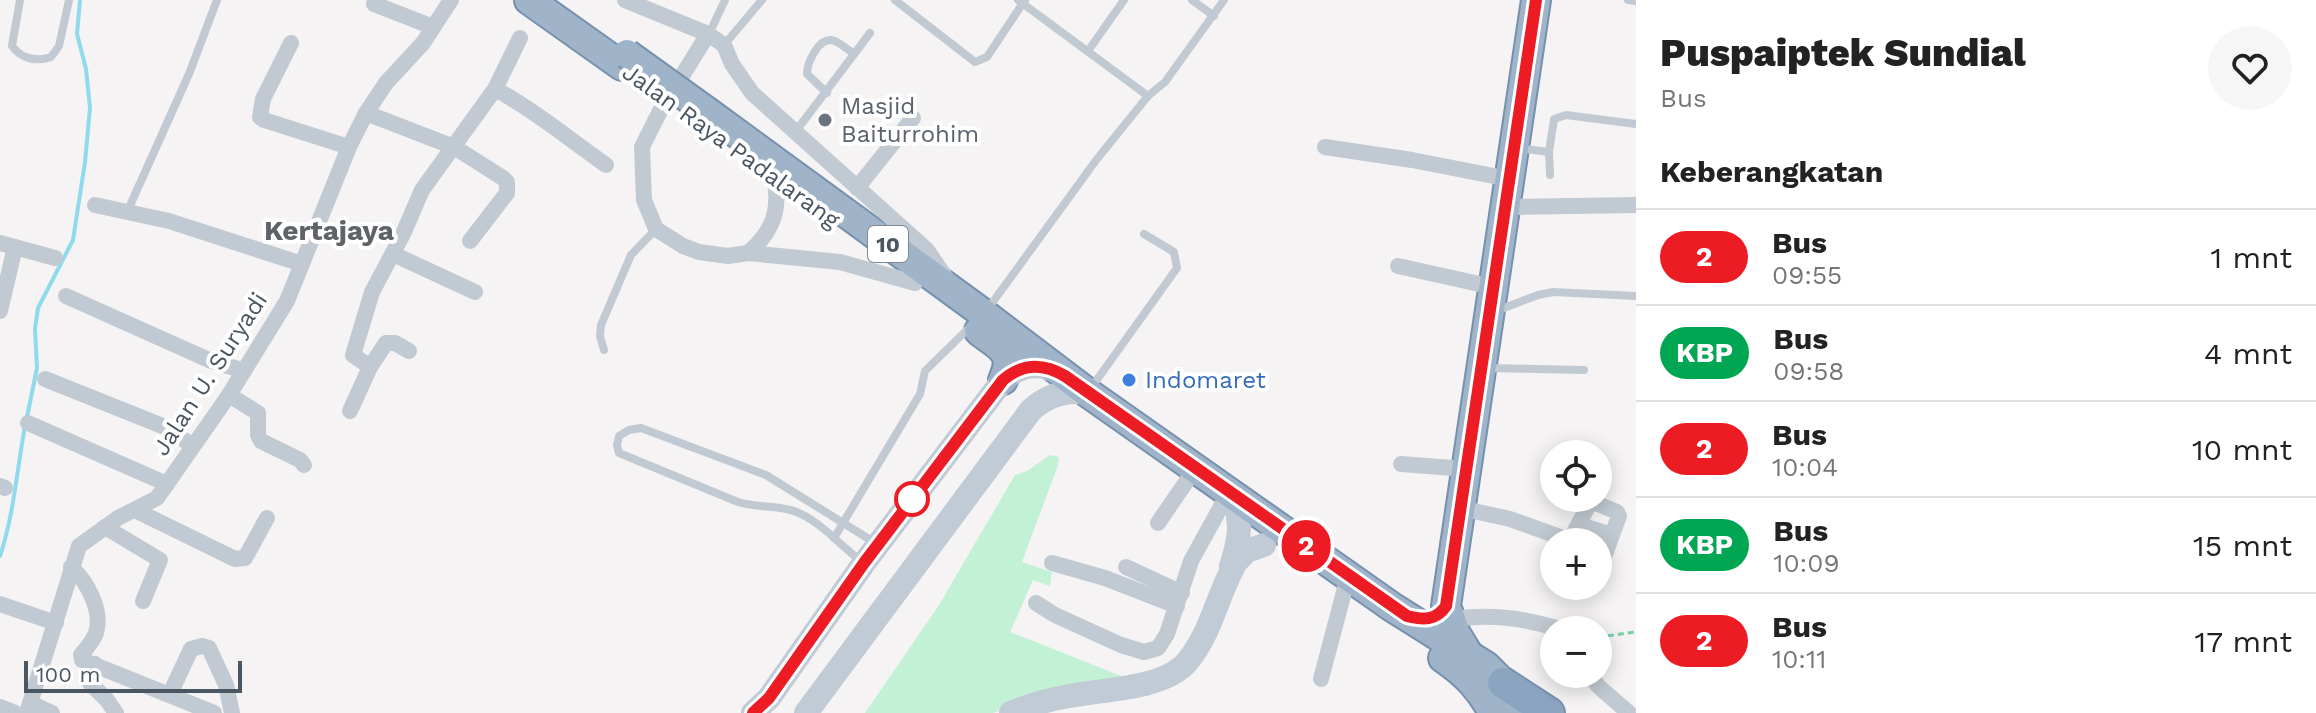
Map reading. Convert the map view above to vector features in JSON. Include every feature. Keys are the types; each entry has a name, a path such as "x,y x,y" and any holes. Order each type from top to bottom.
{"highway":[{"name":"Jalan Raya Padalarang","path":"529,0 625,60"},
{"name":"Jalan Raya Padalarang","path":"551,0 704,118 959,296 1007,355 1009,363 1003,380"},
{"path":"1468,654 1448,613 1460,508 1536,0"},
{"name":"Jalan Raya Padalarang","path":"704,118 774,178 915,283 978,320 1076,385 1407,616 1468,654 1503,683 1518,713"},
{"path":"1264,545 1285,550 1345,588 1464,672 1479,689 1493,713"},
{"path":"1407,616 1433,618 1448,613"},
{"path":"1503,683 1549,713"}],"main road":[{"name":"Jalan Raya Padalarang","path":"1003,380 1016,370 1030,366 1045,367 1076,385"},
{"path":"753,713 769,698 871,554 1003,380"},
{"path":"806,713 1028,413 1039,403 1076,385"},
{"path":"1214,609 1235,555 1240,531 1238,510 1229,492"},
{"path":"1011,713 1045,701 1133,686 1170,675 1181,668 1194,653 1239,557 1264,545"}],"street":[{"name":"Jalan U. Suryadi","path":"28,708 79,546 105,527 157,498 229,395 277,320 366,113 386,83 423,43 451,0"},
{"path":"625,0 708,34 724,45 732,64 752,93 927,250 959,296"},
{"path":"374,4 433,27"},
{"path":"708,34 659,113 642,147 644,200 656,229 694,250 728,256 748,253 852,264 915,283"},
{"path":"370,367 354,357 353,353 372,292 430,175 495,89 520,38"},
{"path":"291,43 263,99 260,117 349,147"},
{"path":"495,89 527,106 606,165"},
{"path":"366,113 454,147 507,182 507,193 470,241"},
{"path":"857,188 913,118"},
{"path":"1325,147 1412,160 1507,193 1636,205"},
{"path":"748,253 766,236 775,217 777,192 774,178"},
{"path":"95,205 128,210 206,232 302,264"},
{"path":"0,311 8,245 55,258"},
{"path":"393,254 475,292"},
{"path":"1398,266 1491,300"},
{"path":"66,296 209,360 244,371"},
{"path":"350,411 370,367 386,343 395,343 409,351"},
{"path":"45,379 170,429 192,446"},
{"path":"229,395 258,413 261,441 300,460 304,465"},
{"path":"28,423 167,484"},
{"path":"1401,464 1466,469"},
{"path":"1158,523 1195,469"},
{"path":"1036,603 1089,631 1144,652 1151,651 1162,643 1191,561 1229,492"},
{"path":"1577,528 1588,503 1594,501 1619,514 1612,535"},
{"path":"1460,508 1544,528"},
{"path":"135,510 235,559 245,558 267,518"},
{"path":"105,527 160,560 143,601"},
{"path":"1052,563 1180,599"},
{"path":"71,567 82,577 91,593 97,626 94,637 81,656 83,661 214,713"},
{"path":"1126,567 1180,599"},
{"path":"1321,679 1345,588"},
{"path":"0,604 56,623"},
{"path":"1448,613 1540,626"},
{"path":"170,694 191,649 195,646 209,648 226,685 232,713"},
{"path":"95,664 90,683 116,713"},
{"path":"1600,688 1629,713"},
{"path":"0,707 15,713"},
{"path":"28,708 52,713"}],"lane":[{"path":"20,0 12,46 20,54 35,60 51,57 59,46 69,0"},
{"path":"128,210 189,74 217,0"},
{"path":"708,34 725,0"},
{"path":"724,45 762,0"},
{"path":"895,0 975,62 987,57 1022,1 1148,96"},
{"path":"1088,51 1124,0"},
{"path":"1192,0 1214,16"},
{"path":"834,538 920,394 923,373 978,320 1097,159 1148,96 1165,82 1224,0"},
{"path":"1628,0 1636,1"},
{"path":"795,132 870,33"},
{"path":"827,93 810,80 806,70 821,44 835,41 854,54"},
{"path":"1550,175 1549,152 1554,119 1566,115 1636,124"},
{"path":"1514,146 1549,152"},
{"path":"604,350 601,325 636,247 656,229"},
{"path":"1076,385 1111,357 1177,268 1174,252 1144,234"},
{"path":"1491,300 1553,292 1636,296"},
{"path":"1481,367 1584,370"},
{"path":"641,428 766,475 845,523 871,554 834,538 795,512 738,502 619,453 619,436 641,428"}],"path":[{"path":"1612,635 1636,632"}],"green space":[{"path":"1050,455 1059,457 1057,468 1022,562 1052,572 1050,586 1033,580 1010,632 1124,677 1062,688 993,713 865,713 939,605 1015,475 1027,471"}],"waterway":[{"path":"27,417 37,368 35,329 38,308 73,240 85,162 90,108 86,69 77,34 80,0"},
{"path":"0,556 12,508 25,426"}],"bus line":[{"name":"2","path":"753,713 769,698 864,563 1003,380 1016,370 1030,366 1045,367 1065,376 1407,616 1424,619 1440,614 1446,606 1536,0"}],"place":[{"name":"Masjid Baiturrohim","path":"825,120"},
{"name":"Indomaret","path":"1129,380"}],"district":[{"name":"Kertajaya","path":"329,230"}]}
